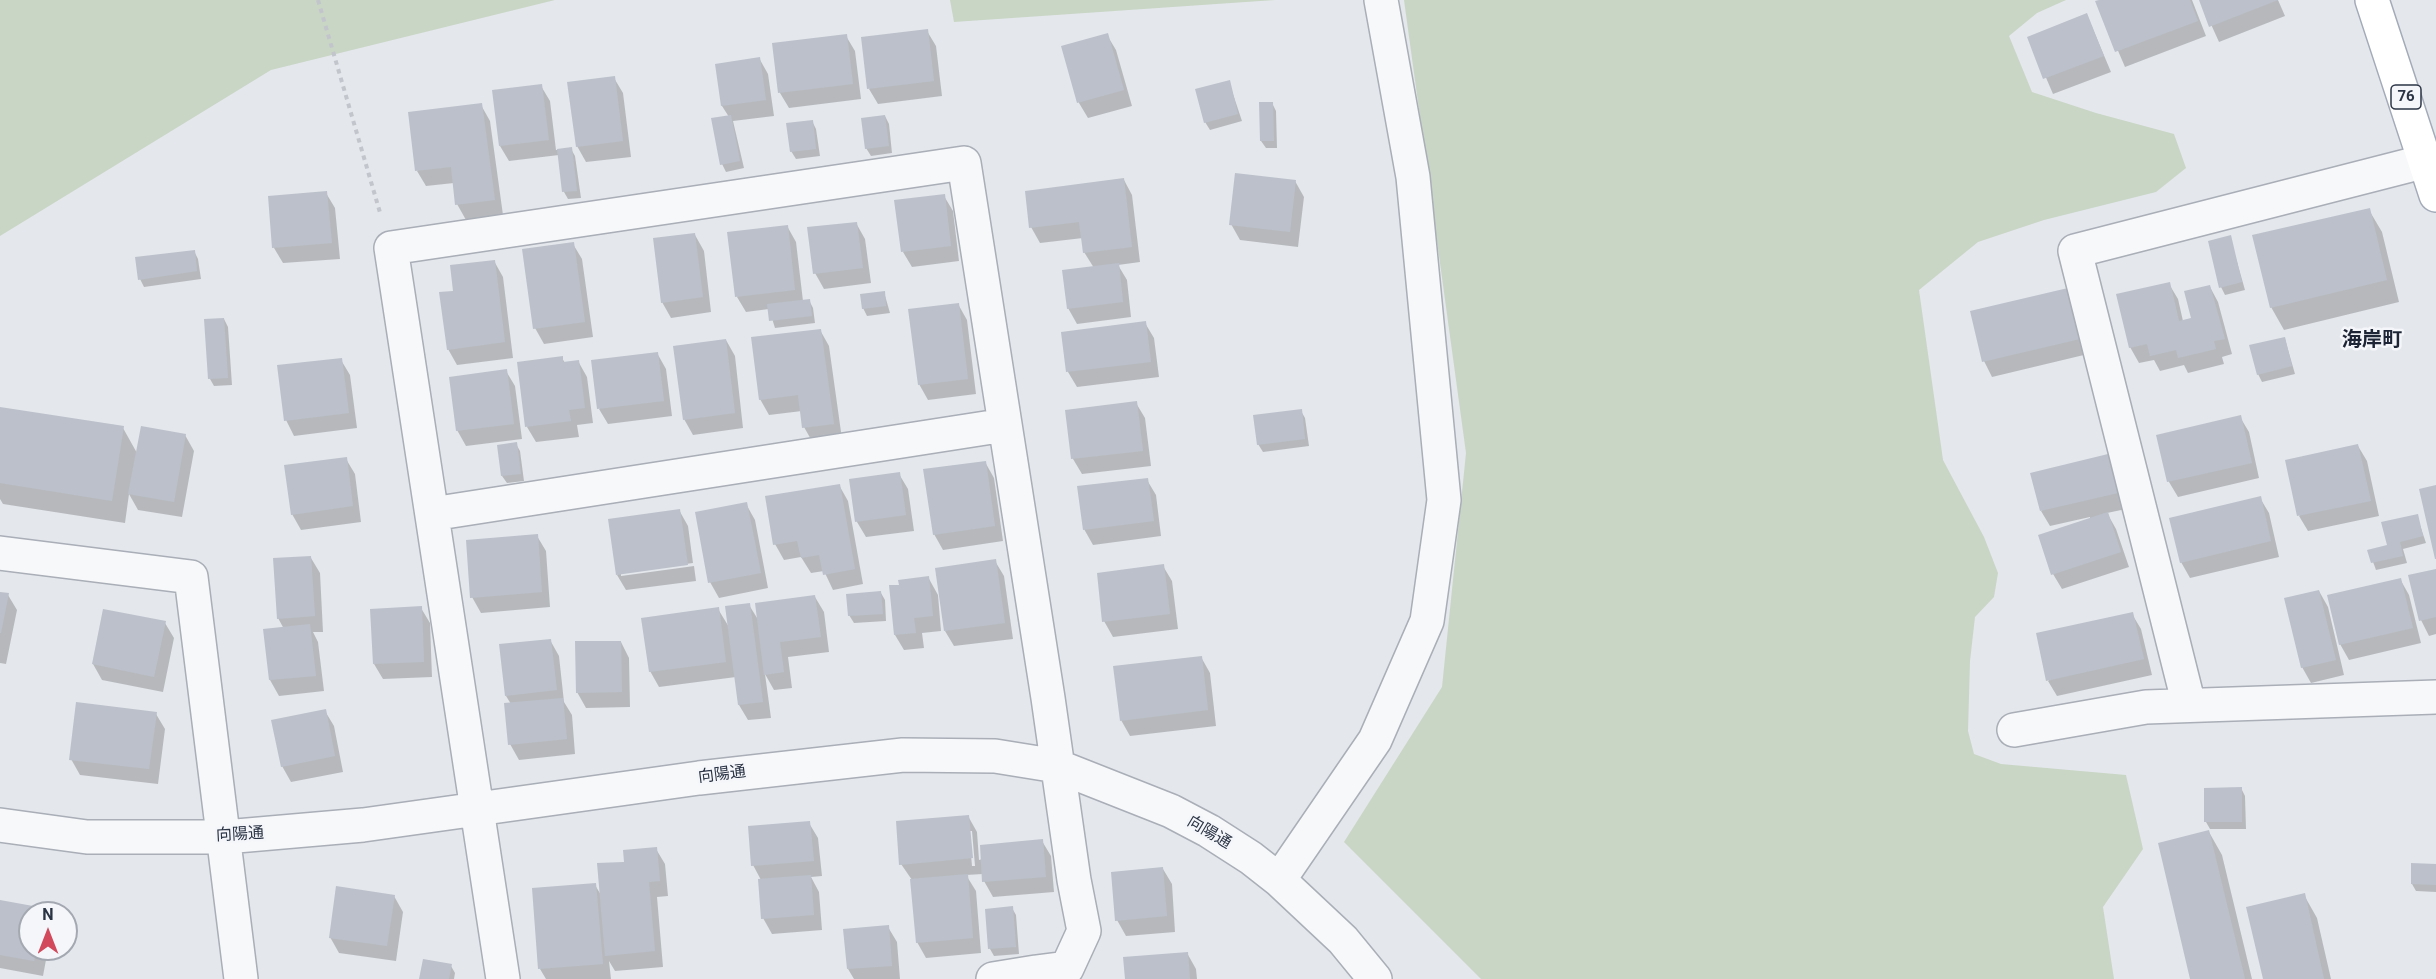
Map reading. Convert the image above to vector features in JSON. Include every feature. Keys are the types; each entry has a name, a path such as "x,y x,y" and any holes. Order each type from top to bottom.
{"main road":[{"name":"76","path":"2372,0 2436,195"}],"street":[{"path":"1279,880 1375,740 1427,621 1444,500 1413,177 1381,0"},
{"path":"2189,705 2075,251 2426,161"},
{"path":"503,979 391,248 964,163 1074,880 1084,931 1067,968 1036,976 993,979"},
{"path":"432,514 1005,425"},
{"path":"0,553 191,577 241,979"},
{"path":"2014,730 2146,707 2436,697"},
{"name":"向陽通","path":"0,825 87,837 225,837 363,825 699,778 903,754 994,756 1058,766 1171,811 1251,858 1279,880 1343,940 1375,979"}],"path":[{"path":"318,0 391,248"}],"green space":[{"path":"0,0 555,0 271,70 0,236"},
{"path":"950,0 1275,0 954,22"},
{"path":"1404,0 2066,0 2037,13 2009,36 2032,92 2096,113 2174,134 2186,168 2156,192 2044,220 1978,242 1919,290 1943,460 1984,537 1998,573 1994,597 1975,617 1970,661 1968,731 1974,754 2001,764 2126,775 2143,849 2103,907 2114,979 1481,979 1344,842 1442,687 1466,453"}],"building":[{"path":"2190,0 2198,21 2115,52 2095,1"},
{"path":"2199,0 2278,0 2209,27"},
{"path":"2087,13 2104,56 2043,79 2027,37"},
{"path":"928,29 934,81 867,89 861,37"},
{"path":"1108,33 1124,90 1077,103 1061,46"},
{"path":"847,34 853,84 778,93 772,43"},
{"path":"760,57 766,100 721,106 715,64"},
{"path":"615,76 623,141 576,147 567,82"},
{"path":"1230,80 1238,114 1204,123 1195,89"},
{"path":"542,84 549,140 499,146 492,90"},
{"path":"1259,102 1273,102 1274,141 1260,141"},
{"path":"482,103 495,200 455,205 451,167 415,171 408,112"},
{"path":"731,115 740,161 720,165 711,118"},
{"path":"885,115 889,146 865,149 861,118"},
{"path":"813,120 816,149 790,152 786,123"},
{"path":"572,147 577,191 562,192 557,149"},
{"path":"1235,173 1296,180 1290,232 1229,225"},
{"path":"1124,178 1132,247 1083,253 1079,222 1029,228 1025,191"},
{"path":"327,191 332,243 272,248 268,196"},
{"path":"945,194 951,246 901,252 894,200"},
{"path":"2370,208 2387,280 2270,308 2252,235"},
{"path":"857,222 863,268 813,274 807,227"},
{"path":"788,225 795,290 735,297 727,232"},
{"path":"695,233 703,297 661,303 653,238"},
{"path":"2231,235 2242,282 2219,288 2208,241"},
{"path":"574,242 585,322 533,329 522,249"},
{"path":"195,250 197,271 138,280 135,257"},
{"path":"495,260 505,342 447,350 439,292 453,291 450,265"},
{"path":"1119,263 1123,302 1067,309 1062,270"},
{"path":"2170,282 2179,321 2191,318 2184,291 2210,285 2225,339 2214,341 2216,349 2178,358 2176,350 2150,356 2147,344 2129,348 2116,294"},
{"path":"2068,288 2080,339 1982,362 1970,311"},
{"path":"885,291 886,306 862,309 860,294"},
{"path":"810,299 812,316 769,321 767,304"},
{"path":"959,303 968,379 918,385 908,309"},
{"path":"224,318 228,378 208,379 204,319"},
{"path":"1146,321 1151,362 1066,372 1061,332"},
{"path":"821,329 834,424 802,428 798,395 759,400 751,337"},
{"path":"2285,337 2292,366 2257,375 2249,345"},
{"path":"726,339 735,413 683,420 673,346"},
{"path":"658,352 664,401 597,409 591,360"},
{"path":"563,356 563,362 579,360 585,408 569,410 571,421 525,427 517,362"},
{"path":"342,358 349,413 284,421 277,365"},
{"path":"507,369 514,424 456,431 449,377"},
{"path":"1137,401 1143,451 1071,459 1065,410"},
{"path":"0,407 124,426 112,501 0,483"},
{"path":"1302,409 1305,439 1257,445 1253,415"},
{"path":"2241,415 2252,463 2167,482 2156,435"},
{"path":"141,426 186,434 174,502 128,494"},
{"path":"517,442 521,474 501,476 497,445"},
{"path":"2358,444 2371,501 2297,516 2285,460"},
{"path":"2108,454 2118,493 2040,511 2030,473"},
{"path":"347,457 353,506 291,515 284,465"},
{"path":"986,461 995,526 933,535 923,469"},
{"path":"900,472 906,515 855,522 849,479"},
{"path":"1148,478 1154,521 1083,530 1077,486"},
{"path":"840,484 855,569 823,575 819,555 801,558 797,541 773,545 765,496"},
{"path":"2436,485 2436,559 2435,559 2419,489"},
{"path":"2261,496 2271,541 2180,563 2169,518"},
{"path":"747,502 761,573 708,583 695,512"},
{"path":"680,509 688,565 616,575 608,519"},
{"path":"2108,512 2121,552 2051,575 2038,535"},
{"path":"2418,514 2423,536 2400,542 2403,556 2371,563 2367,550 2387,545 2381,522"},
{"path":"538,534 542,592 470,598 466,540"},
{"path":"311,556 315,616 277,619 273,558"},
{"path":"996,559 1005,623 944,631 935,568"},
{"path":"1164,564 1170,614 1102,622 1097,573"},
{"path":"2436,569 2436,617 2419,621 2408,575"},
{"path":"929,576 933,616 914,618 916,633 894,635 889,585 899,585 898,580"},
{"path":"2401,578 2413,628 2339,645 2327,595"},
{"path":"2319,590 2336,660 2301,668 2284,598"},
{"path":"881,591 883,614 848,616 846,594"},
{"path":"0,592 9,593 1,633 0,633"},
{"path":"815,595 821,637 780,642 784,672 764,675 755,603"},
{"path":"750,603 763,702 738,705 725,606"},
{"path":"422,606 424,662 373,664 370,609"},
{"path":"719,607 726,662 649,672 641,618"},
{"path":"103,609 166,621 154,677 92,664"},
{"path":"2133,612 2144,659 2046,681 2036,633"},
{"path":"310,624 316,676 269,680 263,629"},
{"path":"551,639 557,690 505,696 499,644"},
{"path":"575,641 621,641 622,692 576,693"},
{"path":"1202,656 1208,710 1120,721 1113,666"},
{"path":"563,698 567,739 508,745 504,703"},
{"path":"76,702 157,712 149,769 69,760"},
{"path":"326,709 335,756 281,767 271,720"},
{"path":"2242,787 2242,822 2204,822 2204,788"},
{"path":"969,815 973,858 899,865 896,821"},
{"path":"810,821 814,861 751,866 748,826"},
{"path":"2209,830 2245,979 2190,979 2158,843"},
{"path":"1043,839 1046,877 982,882 980,845"},
{"path":"657,847 660,881 649,882 655,951 605,956 597,863 624,862 623,850"},
{"path":"2411,863 2436,864 2436,885 2411,884"},
{"path":"1163,867 1167,916 1115,921 1111,872"},
{"path":"968,874 973,938 916,943 910,879"},
{"path":"811,875 814,915 761,919 758,879"},
{"path":"596,883 603,964 538,969 532,888"},
{"path":"336,886 395,895 387,946 329,938"},
{"path":"2305,893 2324,979 2263,979 2246,907"},
{"path":"0,900 18,903 18,958 0,955"},
{"path":"1013,906 1016,947 988,949 985,909"},
{"path":"889,925 892,966 847,969 843,929"},
{"path":"1188,952 1190,979 1125,979 1123,957"},
{"path":"423,959 452,964 449,979 419,979"}],"district":[{"name":"海岸町","path":"2372,341"}]}
